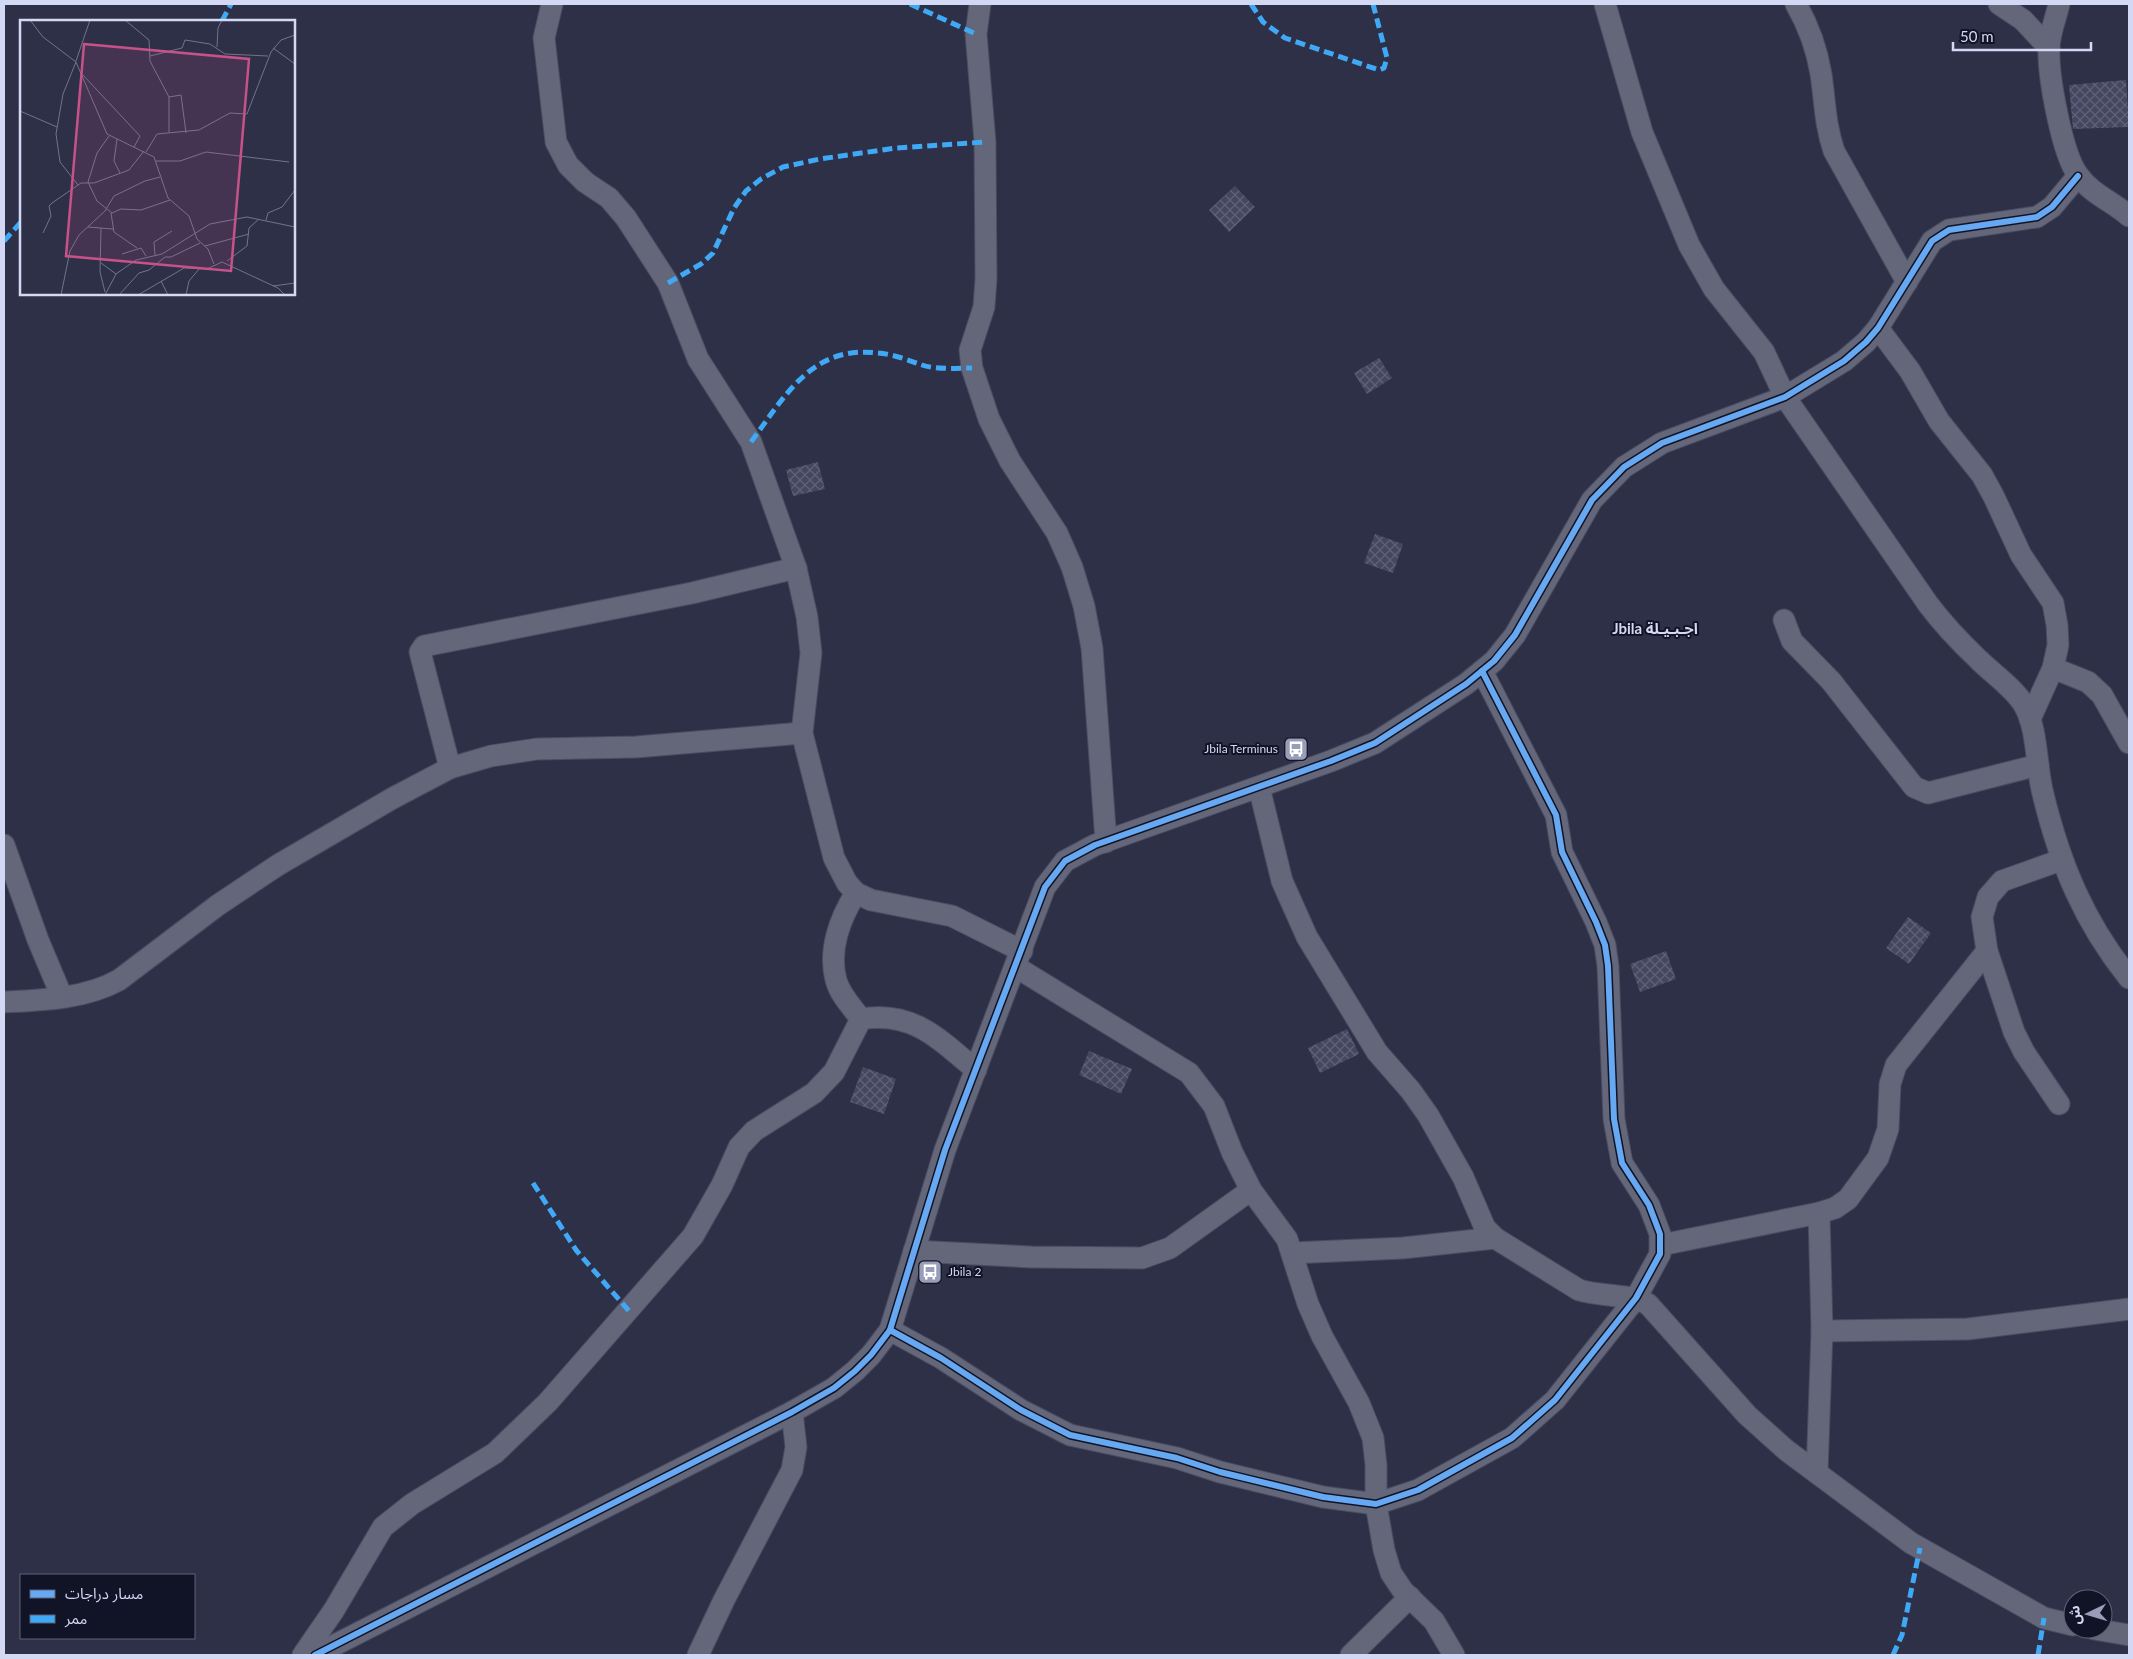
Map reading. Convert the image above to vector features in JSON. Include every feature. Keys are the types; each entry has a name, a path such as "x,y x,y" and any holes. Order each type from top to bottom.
{"street":[{"path":"552,4 544,38 556,142 568,165 585,182 609,198 626,218 668,283 698,359 751,442 796,568 807,617 811,653 802,733 834,858 847,883 856,892 871,900 952,916 1189,1073 1214,1106 1232,1152 1251,1190 1287,1239 1308,1304 1322,1336 1359,1403 1372,1438 1376,1465 1376,1504 1384,1550 1392,1573 1410,1597 1434,1621 1454,1655"},
{"path":"980,4 976,34 985,142 986,279 984,307 970,350 972,368 989,419 1010,461 1057,533 1072,568 1084,606 1092,658 1106,842"},
{"path":"1605,4 1642,132 1689,245 1714,289 1764,352 1785,397 1928,604 1950,632 2014,693 2024,705 2030,719 2042,793 2061,860 2080,904 2111,956 2129,978"},
{"path":"1796,4 1814,50 1820,74 1827,130 1834,151 1907,282"},
{"path":"1999,4 2023,20 2049,48"},
{"path":"2059,4 2049,48 2053,91 2069,158 2078,176 2094,191 2129,216"},
{"path":"315,1655 792,1412 834,1388 855,1372 871,1356 890,1330 945,1150 1045,887 1066,861 1106,842 1331,761 1375,743 1466,684 1494,661 1515,635 1592,500 1624,467 1662,443 1785,397 1844,361 1866,342 1878,328 1932,241 1949,230 2037,217 2052,207 2078,176"},
{"path":"1878,328 1910,371 1939,422 1982,475 2021,555 2053,603 2058,625 2058,645 2053,668 2030,719"},
{"path":"450,768 420,652 424,646 692,594 796,568"},
{"path":"1784,620 1792,641 1831,681 1914,787 1928,792 1936,791 2038,765"},
{"path":"2053,668 2088,682 2102,695 2129,743"},
{"path":"890,1330 941,1358 1021,1410 1070,1435 1177,1458 1220,1472 1323,1497 1376,1504 1418,1490 1512,1438 1555,1400 1636,1298 1660,1254 1660,1234 1649,1206 1622,1163 1617,1144 1614,1119 1608,966 1605,945 1562,852 1556,815 1482,671"},
{"path":"4,1002 62,996 104,989 119,980 218,905 278,866 393,798 450,768 491,756 536,749 636,748 802,733"},
{"path":"1259,787 1282,881 1308,937 1377,1052 1411,1091 1428,1115 1462,1178 1485,1228 1495,1238 1579,1290 1594,1294 1636,1298 1648,1304 1747,1415 1786,1450 1911,1543 2044,1618 2063,1622"},
{"path":"4,844 38,940 62,996"},
{"path":"2059,1104 2024,1052 2014,1032 1987,952 1982,917 1988,897 2002,881 2061,860"},
{"path":"856,892 839,924 834,963 836,980 842,994 861,1019"},
{"path":"1661,1245 1819,1213 1835,1208 1848,1199 1878,1158 1888,1129 1890,1084 1896,1065 1987,952"},
{"path":"861,1019 903,1020 923,1027 976,1070"},
{"path":"303,1655 334,1610 383,1527 412,1504 494,1453 548,1402 693,1236 722,1185 738,1147 754,1131 814,1093 834,1072 861,1019"},
{"path":"914,1251 1142,1258 1170,1248 1251,1190"},
{"path":"1817,1473 1822,1331 1819,1213"},
{"path":"1292,1252 1403,1248 1495,1238"},
{"path":"1822,1331 1968,1329 2129,1309"},
{"path":"698,1655 724,1600 792,1470 796,1447 792,1412"},
{"path":"1350,1655 1410,1597"},
{"path":"2113,1632 2129,1635"}],"building":[{"path":"2126,80 2129,127 2073,129 2069,85"},
{"path":"1235,186 1255,207 1229,232 1209,210"},
{"path":"1379,358 1392,378 1367,394 1354,373"},
{"path":"818,462 825,489 793,496 786,470"},
{"path":"1375,534 1403,544 1393,573 1364,563"},
{"path":"1908,917 1931,933 1909,964 1886,948"},
{"path":"1666,951 1676,979 1640,992 1630,964"},
{"path":"1347,1029 1359,1054 1320,1073 1308,1048"},
{"path":"1089,1051 1132,1069 1121,1094 1079,1075"},
{"path":"863,1067 896,1079 884,1114 850,1102"}],"marked path":[{"path":"223,20 231,4"},
{"path":"910,4 976,34"},
{"path":"1251,4 1263,22 1285,38 1379,70 1384,68 1387,58 1373,4"},
{"path":"668,283 701,264 713,253 734,208 746,191 761,179 783,167 820,159 896,148 985,142"},
{"path":"4,241 20,223"},
{"path":"751,442 802,377 835,357 854,353 877,353 895,356 934,368 972,368"},
{"path":"533,1183 576,1250 629,1311"},
{"path":"1893,1655 1902,1635 1920,1548"},
{"path":"2038,1655 2044,1618"}],"cycle path":[{"path":"315,1655 792,1412 834,1388 855,1371 871,1355 890,1330 945,1150 1045,887 1065,861 1095,845 1331,761 1375,743 1466,684 1494,661 1515,635 1592,500 1624,467 1662,443 1785,397 1844,361 1866,342 1878,328 1932,241 1949,230 2037,217 2052,207 2078,176"},
{"path":"890,1330 941,1358 1021,1410 1070,1435 1177,1458 1220,1472 1323,1497 1376,1504 1418,1490 1512,1438 1555,1400 1636,1298 1660,1254 1660,1234 1649,1205 1622,1163 1614,1119 1608,966 1605,945 1562,852 1556,815 1482,671"}],"place":[{"name":"Jbila Terminus","path":"1296,749"},
{"name":"Jbila 2","path":"930,1272"}],"district":[{"name":"Jbila اجـبـيـلة","path":"1655,629"}]}
